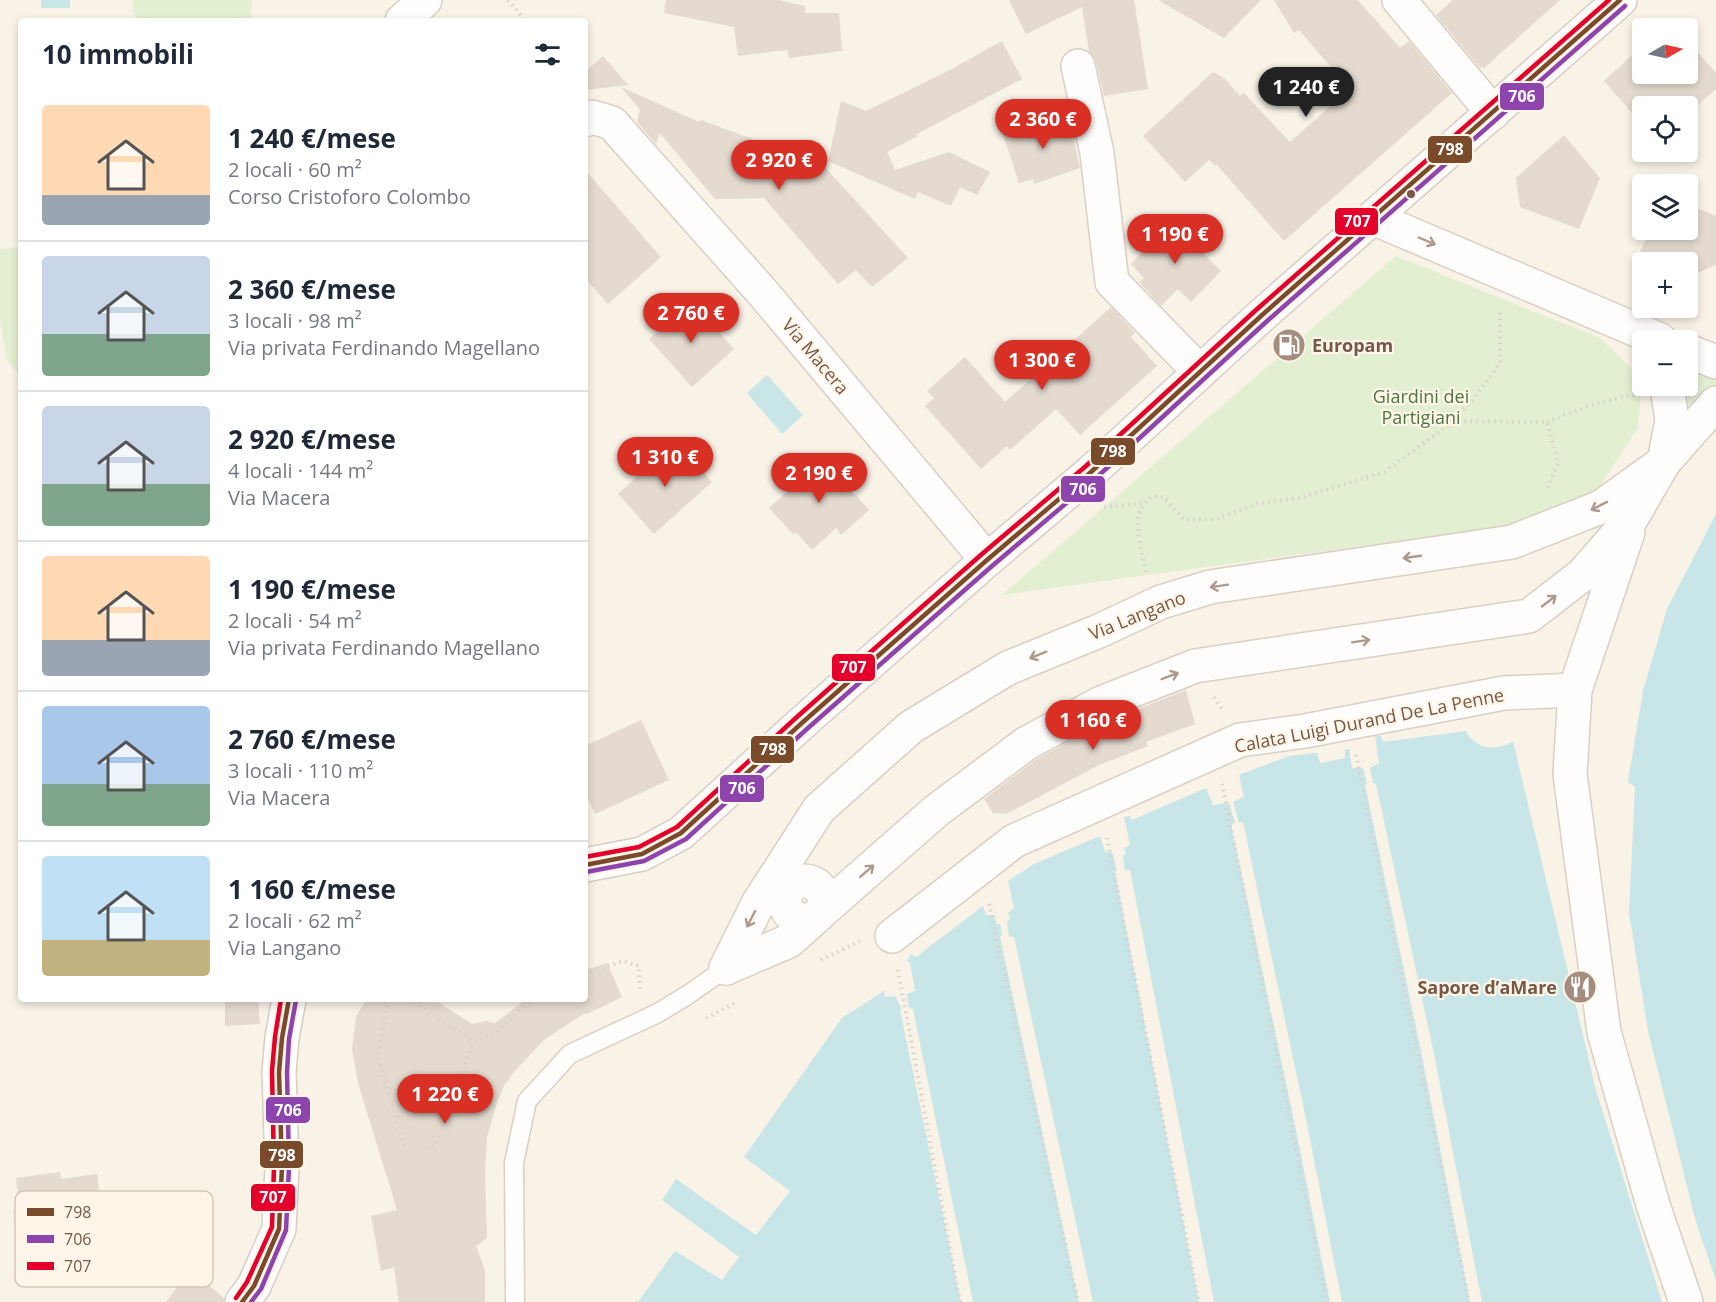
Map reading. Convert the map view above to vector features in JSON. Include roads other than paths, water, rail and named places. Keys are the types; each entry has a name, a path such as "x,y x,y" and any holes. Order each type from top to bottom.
{"street":[{"path":"405,18 425,0"},
{"path":"1399,0 1493,113"},
{"path":"588,864 642,854 681,833 812,714 1091,472 1200,372 1620,0"},
{"path":"1078,66 1096,153 1112,282 1200,372"},
{"name":"Via Macera","path":"588,119 592,117 612,123 764,294 987,560"},
{"path":"1373,218 1500,273 1632,337"},
{"path":"1698,355 1716,362"},
{"path":"1664,462 1672,421 1669,396"},
{"name":"Via Langano","path":"726,968 789,941 811,905 1027,743 1101,703 1195,666 1529,616 1582,575 1633,514 1664,462 1716,403"},
{"name":"Via Langano","path":"726,968 759,902 819,809 911,727 1008,668 1099,631 1161,602 1210,587 1512,542 1601,507 1664,462"},
{"path":"1633,514 1575,690 1570,774 1604,1032 1653,1204 1686,1302"},
{"name":"Calata Luigi Durand De La Penne","path":"892,936 1014,841 1240,740 1305,731 1504,693 1575,690"},
{"path":"777,874 811,905"},
{"path":"242,1302 254,1286 279,1229 282,1157 279,1072 288,1002"}],"lane":[{"path":"515,1302 514,1163 527,1101 570,1054 658,1013 726,968"}],"water":[{"path":"41,0 70,0 70,8 41,8"},
{"path":"767,375 803,415 782,434 747,393"},
{"path":"1716,514 1716,1281 1696,1222 1648,1031 1629,912 1635,787 1628,782 1643,691 1667,609"},
{"path":"1466,731 1475,742 1487,747 1500,747 1513,741 1596,1090 1662,1302 1482,1302 1435,1059 1376,784 1373,783 1370,768 1379,763 1375,736 1381,736 1383,742"},
{"path":"1349,749 1352,768 1363,768 1367,784 1365,784 1421,1051 1470,1302 1342,1302 1243,822 1239,823 1233,802 1244,797 1239,775 1289,756 1317,753 1320,763 1345,758 1345,750"},
{"path":"1206,788 1213,805 1229,803 1235,823 1231,824 1330,1302 1214,1302 1130,870 1125,870 1123,857 1126,853 1124,848 1130,845 1124,817 1130,816 1132,820"},
{"path":"1100,836 1105,852 1112,852 1117,870 1115,872 1199,1302 1093,1302 1014,937 1009,936 1008,913 1014,908 1008,881 1034,864"},
{"path":"983,906 986,915 995,915 996,923 1000,924 1002,935 1000,937 1079,1302 973,1302 913,1009 909,1008 907,994 915,991 910,963 907,961 911,954 916,957"},
{"path":"884,991 885,997 895,996 902,1009 900,1010 961,1302 638,1302 675,1251 722,1280 739,1257 662,1200 676,1179 756,1235 790,1191 744,1157 842,1018"}],"place":[{"name":"Europam","path":"1289,345"},
{"name":"Sapore d’aMare","path":"1580,987"}],"park label":[{"name":"Giardini dei Partigiani","path":"1421,406"}]}
